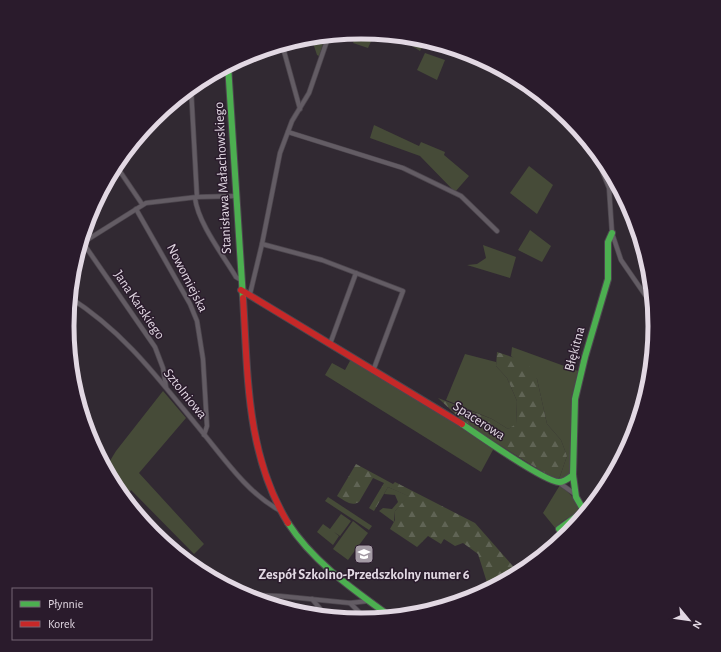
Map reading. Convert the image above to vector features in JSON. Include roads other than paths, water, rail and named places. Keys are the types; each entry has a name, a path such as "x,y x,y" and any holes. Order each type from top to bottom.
{"street":[{"path":"250,294 251,284 262,244 280,153 292,121 309,93 327,41"},
{"path":"284,50 300,109"},
{"name":"Stanisława Małachowskiego","path":"228,72 241,280 253,434 260,464 279,510 293,531 318,560 383,612"},
{"path":"191,94 196,207 236,278 241,280"},
{"path":"288,132 403,168 461,196 497,231"},
{"path":"120,171 142,204"},
{"name":"Błękitna","path":"603,174 609,188 612,233 621,260 646,296"},
{"path":"88,238 142,204 196,198 236,196"},
{"name":"Nowomiejska","path":"136,209 190,304 197,321 203,359 207,419 207,426 204,434"},
{"name":"Błękitna","path":"575,494 573,475 575,399 584,356 608,278 608,242 612,233"},
{"path":"262,244 322,260 403,291 373,371"},
{"name":"Jana Karskiego","path":"85,247 155,347 163,368 166,388"},
{"path":"330,344 356,273"},
{"path":"242,290 251,284"},
{"name":"Spacerowa","path":"242,290 373,371 440,410 538,473 558,482"},
{"name":"Sztolniowa","path":"75,301 100,319 125,341 166,388 239,477 269,504 279,510"},
{"path":"558,482 564,481 573,475"},
{"path":"558,482 575,494 582,507"},
{"path":"561,531 559,529 569,522"},
{"path":"264,596 311,599 350,604 368,601"},
{"path":"311,599 321,610"},
{"path":"350,604 359,613"}],"place":[{"name":"Zespół Szkolno-Przedszkolny numer 6","path":"364,554"}]}
